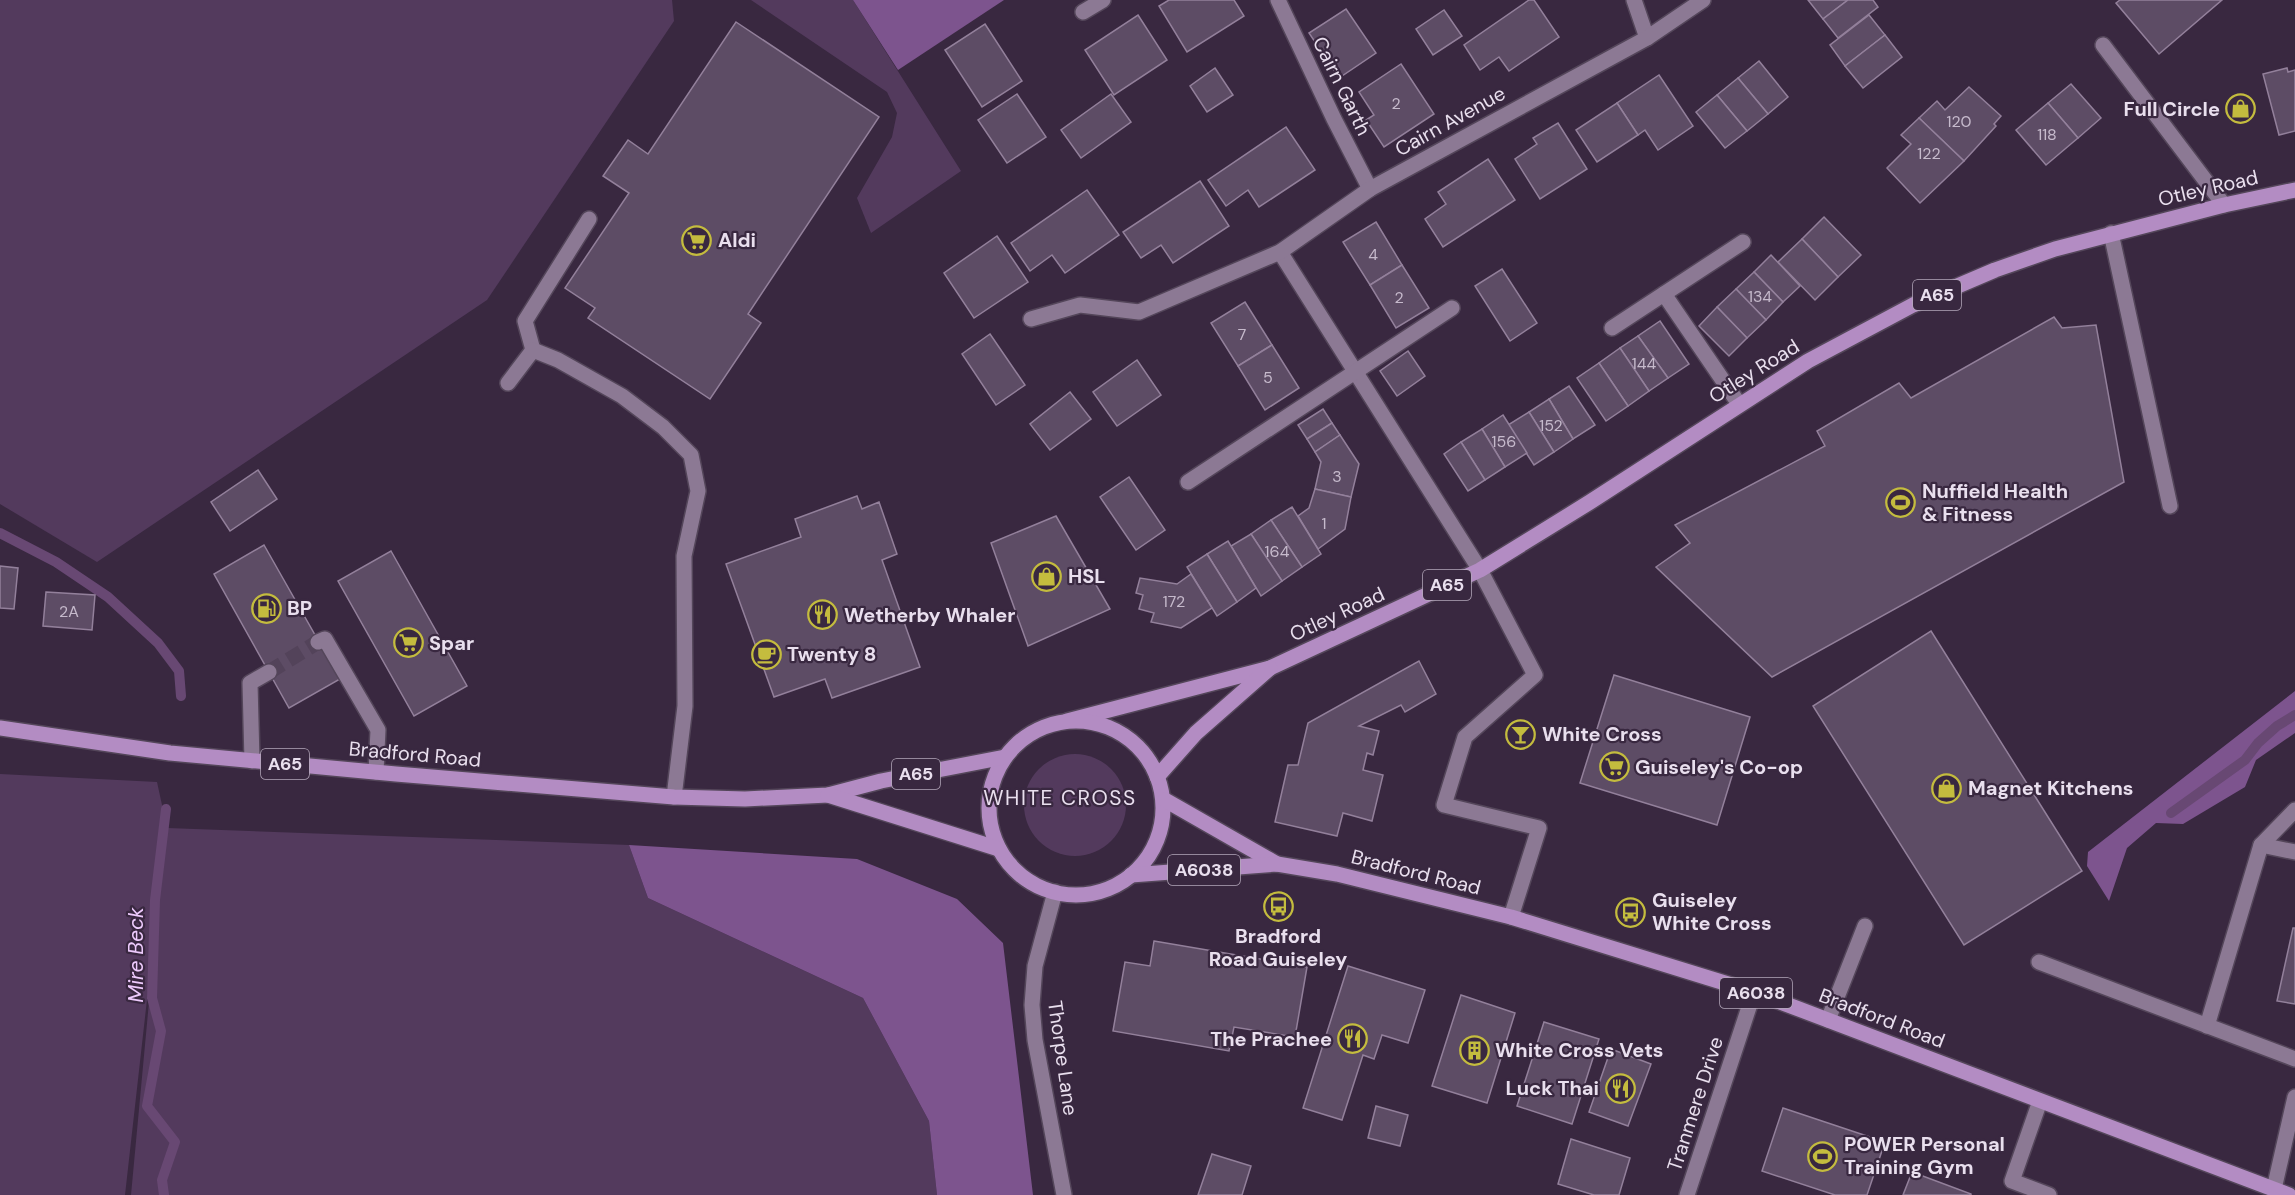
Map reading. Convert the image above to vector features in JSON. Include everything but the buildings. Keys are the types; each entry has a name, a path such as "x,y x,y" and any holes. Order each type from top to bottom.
{"main road":[{"name":"Otley Road","path":"1067,721 1270,668 1480,570 1808,361 1913,305 1995,270 2111,233 2295,189"},
{"name":"Otley Road","path":"1157,777 1196,733 1270,668"},
{"name":"A65","path":"1067,721 1095,722 1122,734 1143,752 1157,777 1165,800 1160,831 1149,856 1131,875 1107,889 1082,895 1055,892 1034,885 1016,871 999,849 991,826 989,802 993,779 1005,758 1022,739 1043,727 1067,721"},
{"name":"Bradford Road","path":"0,728 170,753 674,798 745,799 828,795 881,781 1005,758"},
{"name":"Bradford Road","path":"828,795 999,849"},
{"name":"Bradford Road","path":"1165,800 1277,864"},
{"name":"Bradford Road","path":"1131,875 1277,864 1337,874 1511,917 1754,992 2289,1195"}],"street":[{"path":"1083,12 1103,0"},
{"name":"Cairn Garth","path":"1278,0 1370,189"},
{"path":"1634,0 1647,38"},
{"name":"Cairn Avenue","path":"1031,319 1080,305 1139,312 1280,252 1370,189 1647,38 1703,0"},
{"path":"2103,45 2224,205"},
{"path":"533,350 525,321 589,219"},
{"path":"2111,233 2170,506"},
{"path":"1612,328 1743,242"},
{"path":"1280,252 1480,570 1535,675 1465,736 1444,805 1539,828 1511,917"},
{"path":"1664,294 1739,404"},
{"path":"1188,482 1452,308"},
{"path":"508,382 533,350"},
{"path":"533,350 558,360 622,396 663,427 691,455 698,491 684,556 685,706 674,798"},
{"path":"318,642 325,639 378,729 376,772"},
{"path":"252,761 250,683 269,672"},
{"path":"2207,1026 2261,845 2295,810"},
{"path":"2261,845 2295,852"},
{"name":"Thorpe Lane","path":"1055,892 1035,966 1032,1005 1035,1040 1064,1195"},
{"path":"1828,1020 1865,926"},
{"path":"2039,962 2295,1059"},
{"name":"Tranmere Drive","path":"1687,1195 1754,992"},
{"path":"2274,1189 2295,1097"},
{"path":"2040,1101 2012,1181 2049,1195"}],"shaded area":[{"path":"0,0 672,0 674,21 487,300 97,562 0,504"},
{"path":"751,0 853,0 961,171 871,233 857,198 892,137 897,113 887,92"},
{"path":"853,0 1004,0 898,70"},
{"path":"2295,691 2295,733 2256,760 2245,787 2183,824 2156,823 2127,848 2109,901 2087,866 2088,852"},
{"path":"1075,754 1094,758 1111,769 1122,786 1126,805 1122,824 1111,841 1094,852 1075,856 1056,852 1039,841 1028,824 1024,805 1028,786 1039,769 1056,758"},
{"path":"0,774 157,782 167,828 629,845 648,898 863,998 929,1121 937,1195 131,1195 160,884 125,1195 0,1195"},
{"path":"629,845 857,859 957,899 1003,943 1033,1195 937,1195 929,1121 863,998 648,898"}],"waterway":[{"name":"Mire Beck","path":"0,533 56,562 108,597 158,643 179,671 181,696"},
{"path":"2171,813 2245,760 2258,743 2277,726 2295,715"},
{"name":"Mire Beck","path":"164,1195 162,1180 175,1142 147,1106 161,1031 152,998 155,900 166,809"}],"tunnel":[{"path":"269,672 318,642"}],"place":[{"name":"Full Circle","path":"2241,109"},
{"name":"Aldi","path":"697,240"},
{"name":"Nuffield Health & Fitness","path":"1901,503"},
{"name":"HSL","path":"1047,576"},
{"name":"BP","path":"266,608"},
{"name":"Wetherby Whaler","path":"823,615"},
{"name":"Spar","path":"408,643"},
{"name":"Twenty 8","path":"766,654"},
{"name":"White Cross","path":"1521,734"},
{"name":"Guiseley's Co-op","path":"1614,767"},
{"name":"Magnet Kitchens","path":"1947,788"},
{"name":"Bradford Road Guiseley","path":"1278,906"},
{"name":"Guiseley White Cross","path":"1631,912"},
{"name":"The Prachee","path":"1353,1039"},
{"name":"White Cross Vets","path":"1474,1050"},
{"name":"Luck Thai","path":"1620,1088"},
{"name":"POWER Personal Training Gym","path":"1823,1156"}],"district":[{"name":"WHITE CROSS","path":"1060,798"}]}
